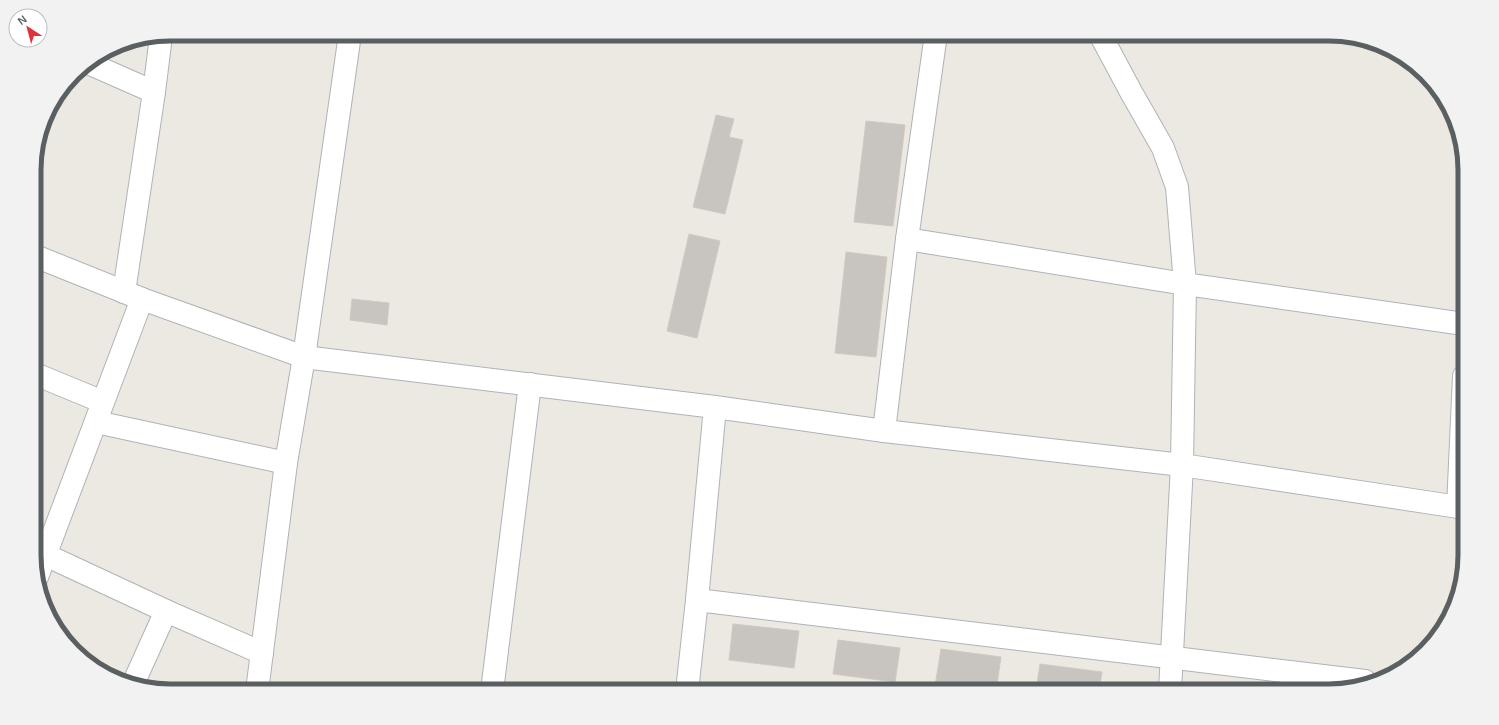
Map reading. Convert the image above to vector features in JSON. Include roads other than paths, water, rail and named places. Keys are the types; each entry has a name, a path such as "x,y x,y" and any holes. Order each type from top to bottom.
{"street":[{"path":"258,684 286,463 304,356 349,41"},
{"path":"884,431 907,239 935,41"},
{"path":"1104,41 1162,148 1176,187 1185,284 1182,465 1171,684"},
{"path":"160,42 133,295 100,412 41,553 166,611 262,652"},
{"path":"94,66 154,92"},
{"path":"907,239 1185,284 1458,323"},
{"path":"41,259 133,295 304,356 715,407 884,431 1182,465 1458,508"},
{"path":"41,378 100,412 286,463"},
{"path":"493,684 530,384"},
{"path":"688,684 715,407"},
{"path":"697,600 1360,680"},
{"path":"135,680 166,611"}]}
